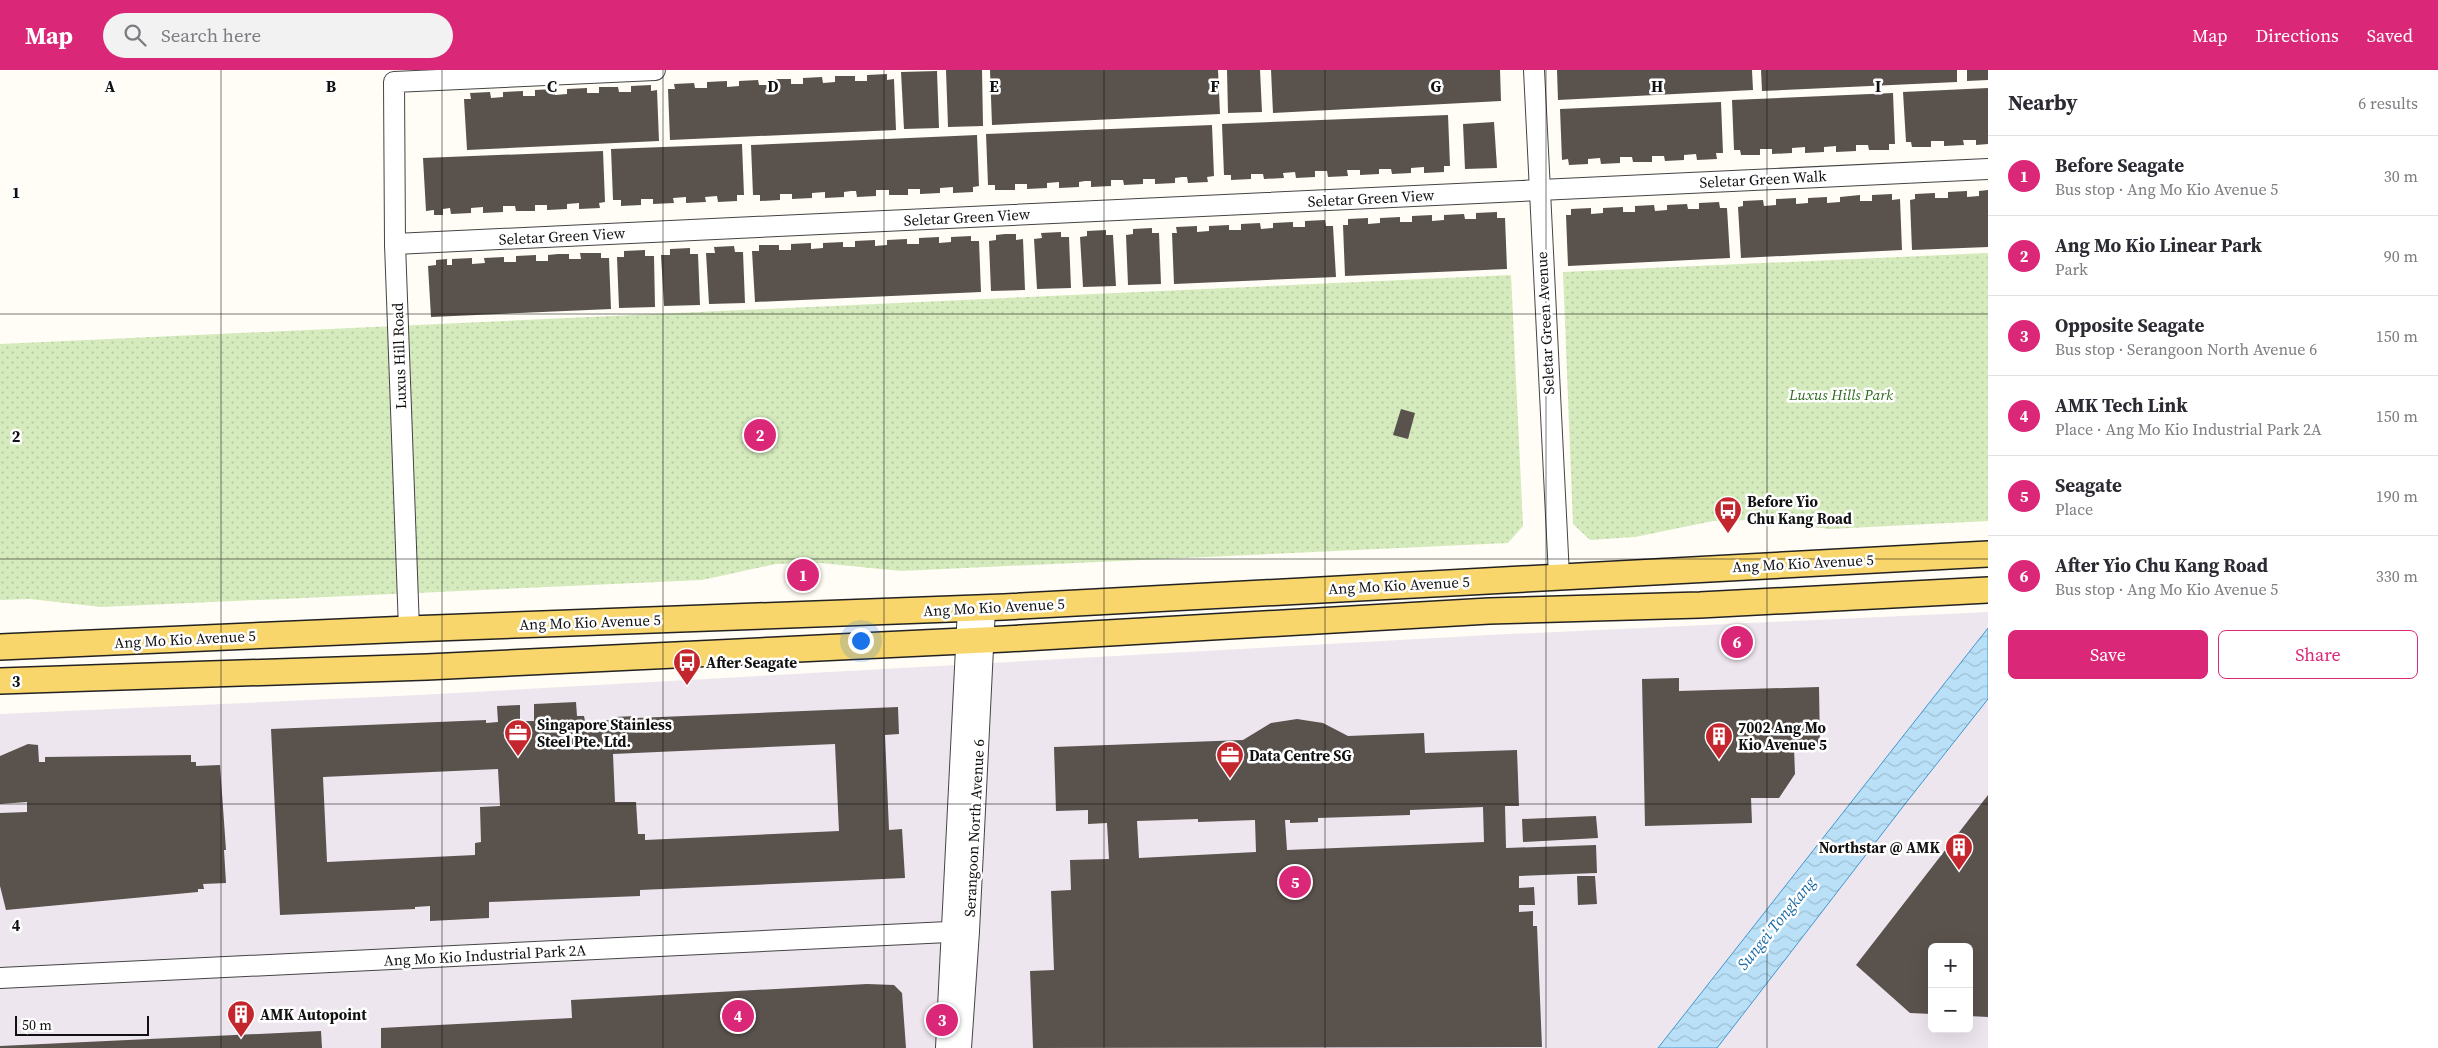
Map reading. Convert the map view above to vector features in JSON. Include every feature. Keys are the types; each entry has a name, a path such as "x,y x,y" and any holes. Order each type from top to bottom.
{"main road":[{"name":"Ang Mo Kio Avenue 5","path":"0,647 409,629 976,608 1988,554"},
{"name":"Ang Mo Kio Avenue 5","path":"0,681 427,668 1489,611 1700,605 1988,590"},
{"path":"242,636 248,653 267,673"}],"street":[{"name":"Luxus Hill Road","path":"409,629 395,244 394,82 655,70"},
{"name":"Seletar Green Avenue","path":"1534,70 1538,190 1559,576"},
{"name":"Seletar Green Walk","path":"1538,190 1988,169"},
{"name":"Seletar Green View","path":"395,244 1538,190"},
{"name":"Serangoon North Avenue 6","path":"962,1048 961,932 976,608"},
{"name":"Serangoon North Avenue 6","path":"946,1048 961,932"},
{"name":"Ang Mo Kio Industrial Park 2A","path":"0,978 961,932"}],"shaded area":[{"path":"1988,612 1988,1048 0,1048 0,714 419,695 1489,635"}],"green space":[{"name":"Luxus Hills Park","path":"1988,253 1988,521 1830,529 1752,520 1713,521 1635,537 1590,540 1573,524 1563,272"},
{"path":"1511,275 1523,526 1508,543 901,571 820,563 776,564 702,580 101,607 30,599 0,600 0,344"}],"water":[{"name":"Sungei Tongkang","path":"1988,628 1988,699 1717,1048 1658,1048"}],"building":[{"path":"946,70 982,70 983,126 948,127"},
{"path":"990,70 1218,70 1220,114 992,125"},
{"path":"1227,70 1260,70 1262,112 1228,113"},
{"path":"1271,70 1500,70 1501,101 1273,113"},
{"path":"1557,70 1752,70 1753,90 1558,100"},
{"path":"1761,70 1957,70 1957,82 1762,91"},
{"path":"1967,70 1988,70 1988,80 1967,81"},
{"path":"937,71 939,128 904,129 901,72"},
{"path":"887,74 887,80 894,79 896,130 670,140 668,89 675,89 674,84 694,83 695,88 707,88 707,82 727,81 727,87 739,86 739,81 758,80 759,85 771,85 771,79 791,79 791,84 803,84 803,78 822,77 823,83 835,82 835,76 855,76 855,81 867,81 867,75"},
{"path":"651,85 651,91 657,90 659,141 467,150 464,99 471,99 470,93 490,92 491,98 503,97 503,92 523,91 523,96 535,96 535,90 554,89 555,95 567,94 567,89 587,88 587,93 599,93 599,87 618,87 619,92 631,92 631,86"},
{"path":"1988,88 1988,144 1976,145 1976,140 1963,140 1964,145 1944,146 1944,141 1931,141 1931,147 1912,147 1911,142 1906,142 1903,92"},
{"path":"1893,93 1895,144 1889,144 1889,150 1869,150 1868,145 1856,145 1856,151 1836,152 1836,146 1824,147 1824,152 1805,153 1805,147 1792,148 1792,153 1772,154 1772,149 1760,149 1760,155 1741,155 1740,150 1734,150 1732,100"},
{"path":"1721,102 1723,153 1716,153 1717,159 1697,160 1696,154 1684,155 1684,160 1665,161 1664,156 1652,156 1652,162 1633,162 1632,157 1620,157 1620,163 1601,164 1600,158 1588,159 1588,164 1569,165 1568,159 1562,160 1560,109"},
{"path":"1448,115 1450,166 1444,166 1444,172 1424,173 1424,167 1411,168 1411,173 1392,174 1391,169 1379,169 1379,174 1360,175 1360,170 1347,170 1348,176 1328,177 1327,171 1315,171 1315,177 1296,178 1295,172 1283,173 1284,178 1264,179 1263,174 1251,174 1251,179 1231,180 1231,175 1224,175 1222,124"},
{"path":"1494,122 1497,168 1465,169 1463,124"},
{"path":"1212,125 1214,176 1207,177 1208,182 1188,183 1187,177 1182,177 1175,178 1175,183 1155,184 1155,179 1143,179 1143,184 1124,185 1123,180 1111,180 1111,186 1091,187 1091,181 1085,181 1079,182 1079,187 1059,188 1059,182 1047,183 1047,188 1027,189 1027,184 1015,184 1015,190 995,190 995,185 988,185 986,134"},
{"path":"977,135 979,186 973,187 973,192 953,193 953,187 940,188 940,193 920,194 920,189 908,189 908,195 889,195 889,190 876,190 876,196 857,197 856,191 851,191 844,192 844,197 825,198 825,192 812,193 812,198 792,199 792,194 780,194 780,200 760,201 760,195 753,195 751,145"},
{"path":"742,144 744,195 737,195 737,201 718,202 717,196 705,197 706,202 686,203 686,197 673,198 674,203 653,204 653,199 641,199 641,205 621,206 621,200 613,200 611,149"},
{"path":"603,151 605,202 599,203 600,208 579,209 579,203 567,204 567,209 547,210 547,205 535,205 535,211 516,211 515,206 503,206 503,212 483,213 483,207 471,208 471,213 451,214 450,208 443,209 443,215 434,215 434,210 426,211 423,158"},
{"path":"1988,190 1988,247 1912,250 1910,200 1915,199 1915,194 1935,193 1935,198 1948,198 1948,192 1967,191 1967,197 1979,196 1979,191"},
{"path":"1892,194 1892,200 1900,199 1902,250 1741,258 1738,207 1743,206 1743,201 1763,200 1764,206 1776,205 1776,199 1796,198 1796,204 1808,203 1808,198 1827,197 1827,203 1840,202 1840,197 1860,195 1860,201 1872,201 1872,195"},
{"path":"1719,202 1720,208 1727,208 1730,258 1568,266 1566,215 1571,215 1571,209 1591,208 1591,214 1603,213 1603,208 1623,207 1623,212 1635,212 1635,206 1654,205 1655,211 1667,210 1667,205 1687,204 1688,209 1699,209 1699,203"},
{"path":"1497,212 1497,218 1505,218 1507,269 1345,276 1343,225 1348,225 1348,219 1368,218 1368,224 1380,223 1380,218 1400,217 1400,222 1412,222 1412,216 1432,215 1432,221 1444,220 1444,215 1464,214 1465,219 1476,219 1476,213"},
{"path":"1325,220 1326,226 1333,226 1336,277 1174,284 1172,233 1177,233 1176,227 1197,226 1197,232 1209,231 1209,226 1229,225 1229,230 1241,230 1241,224 1260,223 1261,229 1273,228 1273,223 1293,222 1293,227 1305,227 1305,221"},
{"path":"1152,228 1152,233 1159,233 1161,284 1128,285 1126,235 1133,234 1133,229"},
{"path":"1106,230 1106,235 1113,235 1116,286 1083,287 1080,237 1087,236 1087,231"},
{"path":"1061,232 1061,237 1069,237 1071,288 1037,289 1034,239 1042,238 1041,233"},
{"path":"1016,234 1016,240 1023,239 1025,290 991,291 989,241 996,240 996,235"},
{"path":"971,236 971,241 979,241 981,292 755,302 752,251 759,251 759,245 779,245 779,250 791,250 791,244 811,243 811,249 823,248 823,243 843,242 843,247 855,247 855,241 875,240 875,246 887,245 887,240 907,239 907,244 919,244 919,238 939,237 939,243 951,242 951,237"},
{"path":"734,246 735,252 743,252 745,303 709,304 706,253 715,253 714,247"},
{"path":"690,248 690,254 698,254 700,305 664,306 661,255 670,255 670,249"},
{"path":"645,250 645,256 654,256 655,307 619,308 617,257 624,257 624,251"},
{"path":"580,253 601,253 601,258 609,258 611,309 431,317 428,266 436,265 436,260 447,259 447,265 452,265 452,259 472,258 472,264 485,263 484,258 504,257 504,262 516,262 516,256 536,255 536,261 548,261 548,255 558,254 569,254 569,259 581,259"},
{"path":"1401,409 1415,413 1408,439 1393,435"},
{"name":"7002 Ang Mo Kio Avenue 5","path":"1679,678 1679,691 1819,687 1820,746 1794,747 1795,774 1779,798 1751,798 1752,823 1645,826 1642,679"},
{"path":"576,702 577,716 584,716 585,721 615,720 614,717 636,716 636,718 898,707 899,734 885,735 889,830 902,829 905,878 640,890 640,896 489,902 489,918 430,921 430,906 415,907 415,909 280,915 271,729 486,720 486,723 498,722 497,706 520,705 520,721 534,721 534,704","holes":["835,744 839,831 645,840 645,834 638,834 636,802 615,802 613,754","498,769 500,806 480,807 481,842 475,843 475,855 327,862 323,777"]},
{"path":"1297,719 1323,723 1348,736 1424,733 1425,753 1517,750 1519,806 1505,806 1506,848 1596,845 1597,873 1519,876 1519,888 1534,887 1535,905 1519,905 1519,912 1533,911 1533,926 1537,926 1542,1047 1033,1048 1030,971 1054,970 1051,891 1071,890 1070,860 1109,859 1107,823 1088,824 1088,810 1056,811 1054,747 1243,740 1271,723","holes":["1483,807 1484,842 1287,850 1285,820 1290,820 1290,823 1318,822 1318,818 1410,815 1410,810","1198,819 1198,822 1255,820 1256,852 1139,858 1137,821"]},
{"path":"28,744 38,745 39,762 45,762 45,757 191,755 191,762 196,762 196,766 220,765 226,850 224,850 226,883 203,884 204,889 198,889 198,892 6,910 0,886 0,813 27,812 27,802 0,804 0,756"},
{"name":"Northstar @ AMK","path":"1988,795 1988,1017 1973,1016 1973,943 1928,943 1928,1014 1910,1013 1856,965"},
{"path":"1596,816 1598,838 1523,842 1522,819"},
{"path":"1577,876 1595,876 1597,904 1578,905"},
{"path":"867,984 894,985 902,993 906,1048 381,1048 381,1028 572,1018 571,1000"},
{"name":"AMK Autopoint","path":"321,1031 322,1048 0,1048 0,1046"}],"place":[{"name":"Ang Mo Kio Linear Park","path":"760,435"},
{"name":"Before Yio Chu Kang Road","path":"1728,534"},
{"name":"Before Seagate","path":"803,575"},
{"name":"After Yio Chu Kang Road","path":"1737,642"},
{"name":"After Seagate","path":"687,686"},
{"name":"Singapore Stainless Steel Pte. Ltd.","path":"518,757"},
{"name":"7002 Ang Mo Kio Avenue 5","path":"1719,760"},
{"name":"Data Centre SG","path":"1230,779"},
{"name":"Northstar @ AMK","path":"1959,871"},
{"name":"Seagate","path":"1295,882"},
{"name":"AMK Tech Link","path":"738,1016"},
{"name":"Opposite Seagate","path":"942,1020"},
{"name":"AMK Autopoint","path":"241,1038"}]}
